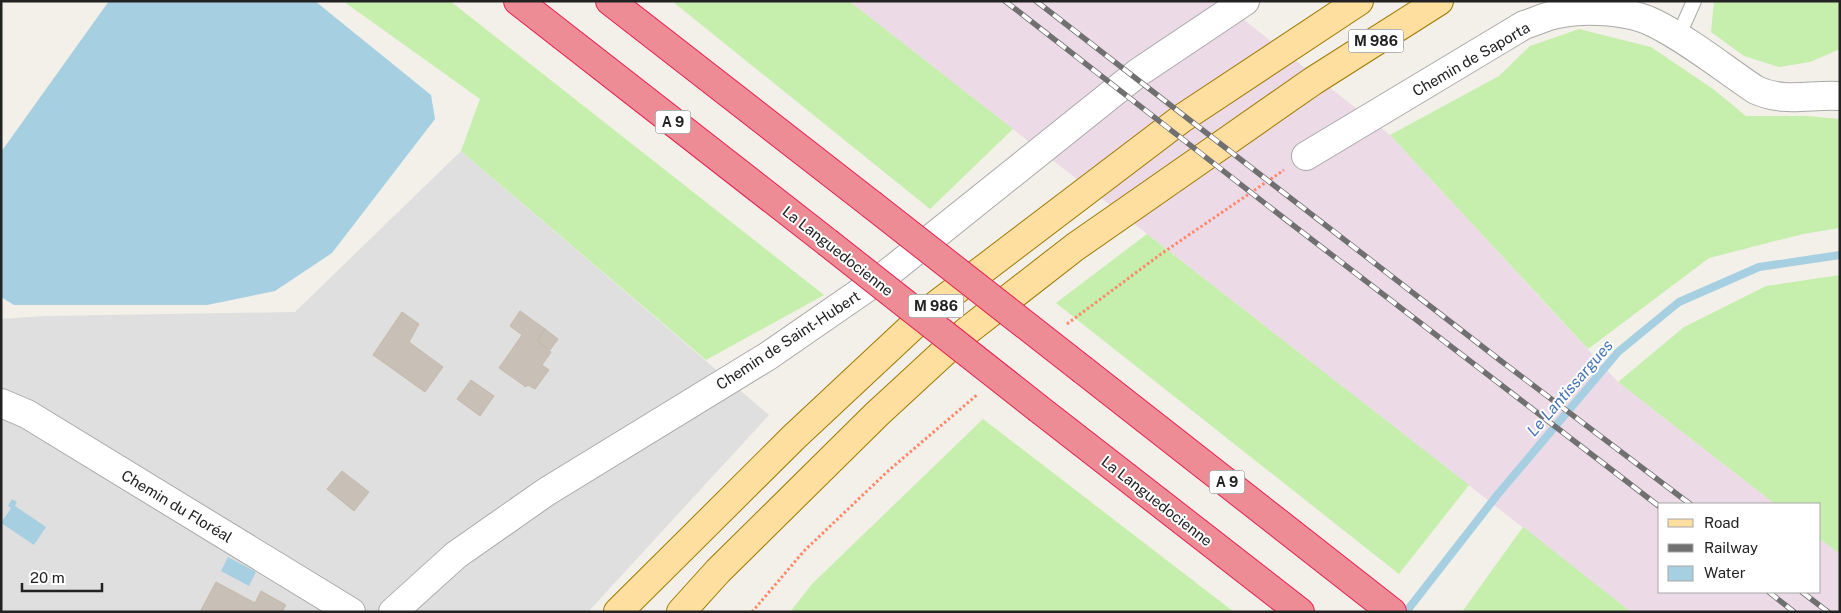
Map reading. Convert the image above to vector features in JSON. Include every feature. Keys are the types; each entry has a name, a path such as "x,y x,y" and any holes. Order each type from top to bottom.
{"highway":[{"name":"La Languedocienne","path":"518,1 1300,612"},
{"name":"A 9","path":"610,1 1392,612"}],"main road":[{"name":"M 986","path":"618,612 794,437 931,309 1181,119 1359,1"},
{"name":"M 986","path":"681,612 718,572 877,414 967,331 1075,247 1313,81 1439,1"}],"street":[{"name":"Chemin de Saint-Hubert","path":"393,612 456,555 546,492 768,356 888,273 1139,72 1245,1"},
{"name":"Chemin de Saporta","path":"1306,156 1524,26 1555,14 1585,10 1610,12 1653,22 1756,90 1769,96 1793,98 1839,95"},
{"name":"Chemin du Floréal","path":"1,403 27,414 351,612"}],"lane":[{"path":"1678,37 1694,1"}],"shaded area":[{"path":"849,1 1220,1 1390,135 1618,382 1774,503 1658,503 1658,593 1821,593 1821,540 1840,554 1840,612 1631,612"},
{"path":"461,151 769,415 588,612 1,612 1,319 45,316 295,312"}],"green space":[{"path":"343,1 450,1 824,295 706,360 461,151 480,99"},
{"path":"672,1 849,1 1013,129 930,209"},
{"path":"1714,1 1840,1 1840,49 1810,62 1779,67 1744,56 1711,32"},
{"path":"1579,29 1651,47 1713,89 1746,116 1806,116 1840,119 1840,228 1803,234 1709,258 1588,349 1390,135 1499,76 1530,46"},
{"path":"1147,234 1469,485 1399,574 1056,303"},
{"path":"1840,275 1840,554 1821,540 1821,503 1774,503 1618,382 1684,327 1766,286"},
{"path":"983,419 1234,612 790,612 813,583"},
{"path":"1523,527 1631,612 1462,612"}],"water":[{"path":"109,1 315,1 431,95 435,119 332,253 275,291 207,305 14,305 1,297 1,152"},
{"path":"12,499 17,502 15,506 46,527 34,545 1,523 11,508 8,506"},
{"path":"228,557 256,572 249,586 221,571"}],"building":[{"path":"520,311 545,329 537,341 551,352 542,365 549,370 535,389 528,385 526,387 499,368 522,335 510,326"},
{"path":"402,312 419,324 409,342 443,367 425,392 373,355"},
{"path":"545,329 558,339 550,350 537,341"},
{"path":"471,380 494,396 480,416 457,399"},
{"path":"342,471 369,492 354,511 327,489"},
{"path":"216,582 255,603 261,591 286,605 282,612 200,612"}],"waterway":[{"name":"Le Lantissargues","path":"1406,612 1498,494 1618,352 1679,302 1759,267 1840,255"}],"railway":[{"path":"1005,1 1658,505"},
{"path":"1036,1 1501,361 1689,503"},
{"path":"1770,593 1794,612"},
{"path":"1803,593 1828,612"}]}
